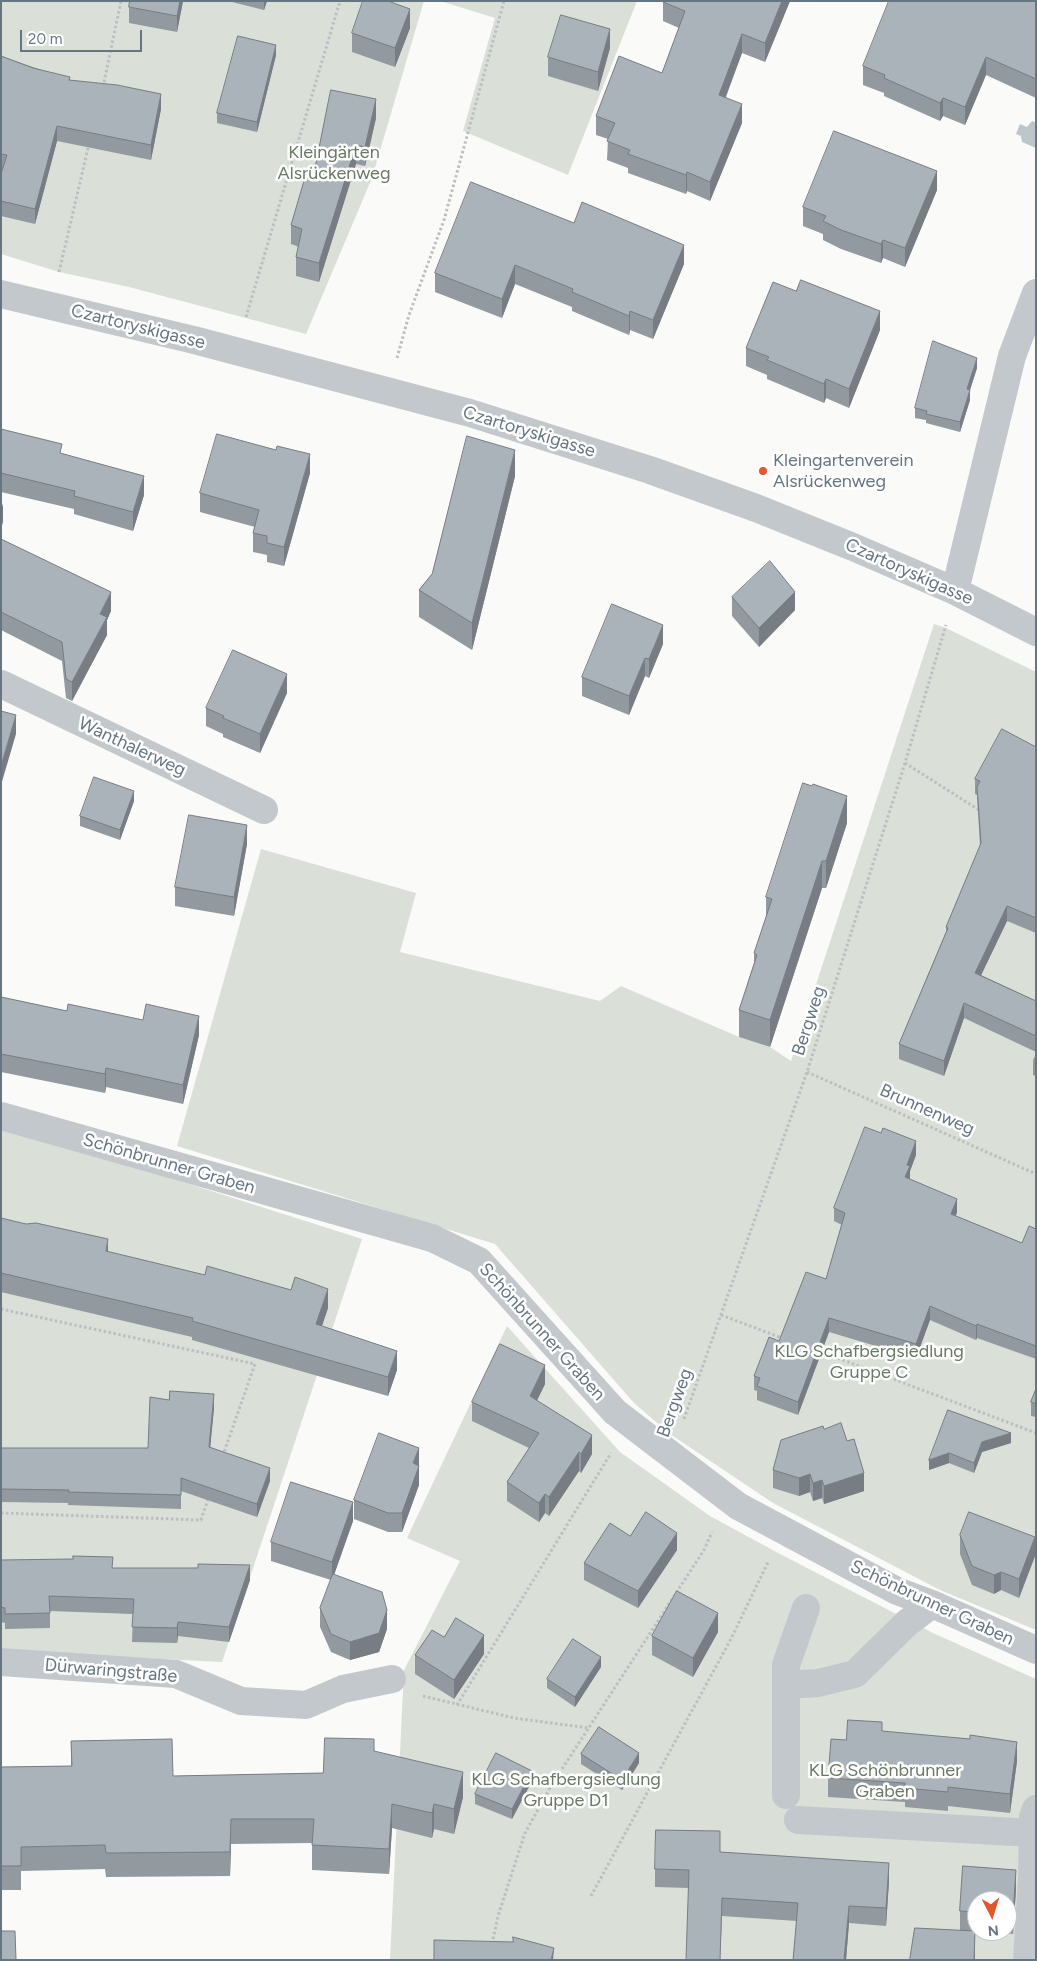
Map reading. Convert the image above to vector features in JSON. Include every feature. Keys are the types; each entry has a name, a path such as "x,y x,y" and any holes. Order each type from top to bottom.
{"street":[{"path":"955,591 1012,356 1036,293"},
{"name":"Czartoryskigasse","path":"1,294 236,351 470,412 650,470 765,511 955,591 1036,632"},
{"name":"Wanthalerweg","path":"1,684 264,810"},
{"name":"Schönbrunner Graben","path":"1,1116 432,1238 479,1261 615,1412 738,1506 897,1591 932,1604 1036,1650"},
{"path":"786,1685 818,1683 855,1674 907,1623 932,1604"},
{"path":"786,1795 786,1665 806,1608"},
{"name":"Dürwaringstraße","path":"1,1662 176,1674 241,1701 306,1705 343,1689 392,1679"},
{"path":"798,1820 1034,1821 1034,1878 1027,1960"}],"path":[{"path":"103,88 121,1"},
{"path":"236,351 340,1"},
{"path":"396,361 409,315 444,220 504,1"},
{"path":"54,307 60,272 91,136"},
{"name":"Bergweg","path":"671,1455 807,1072 905,763 955,591"},
{"path":"905,763 987,815"},
{"name":"Brunnenweg","path":"807,1072 1036,1174"},
{"path":"1,1309 255,1364 223,1456"},
{"path":"721,1314 786,1339"},
{"path":"814,1349 1036,1433"},
{"path":"458,1704 629,1423"},
{"path":"1,1513 201,1520 210,1492"},
{"path":"491,1951 498,1916 525,1833 551,1786 704,1550 726,1497"},
{"path":"591,1896 731,1640 782,1529"},
{"path":"392,1679 400,1690 514,1718 589,1728"}],"green space":[{"name":"Kleingärten Alsrückenweg","path":"1,1 424,1 372,178 306,334 129,287 59,272 1,254"},
{"path":"440,1 637,1 568,175 463,131 495,18"},
{"name":"KLG Schafbergsiedlung Gruppe C","path":"934,624 1036,672 1036,1630 940,1590 773,1503 670,1434 634,1403 495,1244 177,1146 261,849 416,893 400,952 600,1001 621,986 739,1037 770,1047 791,1061"},
{"path":"1,1130 45,1138 362,1239 222,1662 57,1654 1,1648"},
{"name":"KLG Schafbergsiedlung Gruppe D1","path":"507,1326 620,1452 710,1516 935,1634 1036,1679 1036,1960 390,1960 404,1670 460,1561 407,1538"}],"shaded area":[{"path":"1032,121 1036,123 1036,148 1022,142 1021,136 1016,134 1020,124 1027,127"}],"building":[{"path":"130,1 180,1 177,16 129,7"},
{"path":"363,1 388,1 410,9 395,48 352,33"},
{"path":"663,1 782,1 765,43 742,34 719,95 742,104 710,182 687,172 686,175 628,154 630,150 607,141 615,123 596,116 619,56 662,73 685,11"},
{"path":"889,1 1036,1 1036,79 986,57 965,107 943,98 940,103 884,78 885,75 863,66"},
{"path":"561,15 610,29 598,72 548,57"},
{"path":"238,36 276,45 257,122 217,113"},
{"path":"1,56 33,68 70,77 69,80 117,85 161,94 151,145 57,126 35,209 1,201 1,174 7,155 1,154"},
{"path":"331,90 376,99 365,147 356,145 319,263 296,257 302,229 291,225 306,174 313,176"},
{"path":"834,131 937,171 905,248 883,240 881,244 841,230 823,221 826,216 803,207"},
{"path":"471,182 574,223 582,202 684,245 653,320 630,311 629,316 572,292 573,289 515,265 502,299 435,273"},
{"path":"801,280 880,311 849,389 826,379 824,384 767,360 769,357 746,348 773,282 796,291"},
{"path":"933,341 977,358 967,389 970,390 960,422 926,414 927,411 915,408"},
{"path":"1,429 62,444 60,453 144,476 133,512 74,496 75,491 1,473"},
{"path":"217,434 276,450 277,446 310,454 284,547 267,543 267,536 253,533 259,510 200,493"},
{"path":"467,436 515,450 472,623 419,590 432,574"},
{"path":"1,539 111,592 100,614 107,617 72,682 66,679 62,642 1,612"},
{"path":"770,561 795,592 759,628 732,597"},
{"path":"612,604 663,625 649,659 645,658 629,696 582,677"},
{"path":"233,650 287,674 260,734 223,718 224,716 206,708"},
{"path":"1,711 16,715 1,766"},
{"path":"1002,729 1036,747 1036,918 1007,906 975,973 1036,1001 1036,1036 964,1003 944,1061 899,1044 948,928 946,927 981,843 977,787 980,781 975,779"},
{"path":"94,777 134,791 120,830 80,816"},
{"path":"803,783 812,786 813,784 847,796 826,861 822,861 770,1020 739,1010 757,955 754,953 772,899 766,897"},
{"path":"189,815 247,825 234,897 175,887"},
{"path":"1,997 67,1011 68,1004 143,1020 146,1004 199,1016 183,1085 106,1068 105,1074 1,1054"},
{"path":"865,1127 881,1133 883,1128 916,1141 907,1165 910,1166 905,1177 957,1199 951,1214 1022,1243 1029,1226 1036,1229 1036,1346 977,1324 976,1326 930,1306 916,1344 829,1318 798,1402 757,1386 760,1378 754,1376 769,1337 779,1341 806,1272 826,1279 845,1213 834,1208"},
{"path":"1,1218 26,1224 36,1223 108,1239 106,1251 205,1275 207,1266 291,1290 295,1277 328,1289 316,1324 397,1351 388,1377 192,1321 193,1318 1,1273"},
{"path":"500,1344 545,1365 530,1396 592,1435 581,1454 579,1452 549,1497 545,1494 539,1503 507,1482 539,1433 472,1402"},
{"path":"1036,1389 1036,1404 1031,1402"},
{"path":"170,1391 214,1394 209,1447 270,1468 257,1504 181,1478 181,1495 1,1489 1,1448 148,1448 150,1397 169,1400"},
{"path":"948,1410 1011,1433 982,1442 974,1463 949,1453 929,1460"},
{"path":"841,1423 847,1441 854,1439 864,1473 824,1486 822,1480 813,1483 810,1474 799,1478 773,1470 781,1440 823,1426 824,1429"},
{"path":"379,1433 419,1448 413,1463 419,1466 402,1513 388,1513 354,1500"},
{"path":"291,1482 353,1502 332,1562 271,1542"},
{"path":"646,1512 677,1533 638,1591 584,1563 610,1523 630,1536"},
{"path":"969,1512 1035,1537 1019,1579 1001,1572 994,1575 972,1566 960,1535"},
{"path":"73,1556 113,1557 112,1568 198,1568 198,1564 250,1565 229,1627 178,1622 177,1628 132,1627 134,1599 49,1596 50,1613 5,1614 5,1608 1,1607 1,1560 73,1559"},
{"path":"333,1574 382,1592 387,1610 379,1633 350,1642 331,1634 320,1608"},
{"path":"677,1591 718,1613 693,1658 652,1636"},
{"path":"456,1618 484,1635 454,1680 415,1655 432,1630 444,1637"},
{"path":"573,1639 601,1657 575,1697 547,1679"},
{"path":"848,1720 882,1722 882,1731 970,1739 970,1735 1017,1742 1010,1794 948,1787 948,1792 905,1788 905,1783 828,1778 831,1739 846,1740"},
{"path":"599,1727 639,1753 622,1780 581,1754"},
{"path":"325,1738 374,1739 374,1751 463,1772 454,1809 434,1804 432,1813 392,1804 389,1849 312,1845 314,1819 231,1819 230,1852 106,1853 105,1845 21,1847 21,1866 1,1866 1,1767 72,1766 71,1741 172,1739 173,1776 323,1773"},
{"path":"496,1753 532,1771 512,1809 475,1794"},
{"path":"656,1830 720,1831 720,1852 889,1863 886,1908 849,1906 844,1960 793,1960 798,1903 722,1898 720,1960 686,1960 689,1870 655,1869"},
{"path":"963,1866 1016,1870 1015,1891 967,1891 967,1911 960,1911"},
{"path":"915,1928 967,1931 967,1941 975,1941 974,1960 910,1960"},
{"path":"1,1931 15,1931 16,1960 1,1960"},
{"path":"513,1937 554,1948 551,1960 434,1960 434,1940 513,1942"}],"place":[{"name":"Kleingartenverein Alsrückenweg","path":"763,471"}],"park label":[{"name":"KLG Schönbrunner Graben","path":"885,1781"}]}
